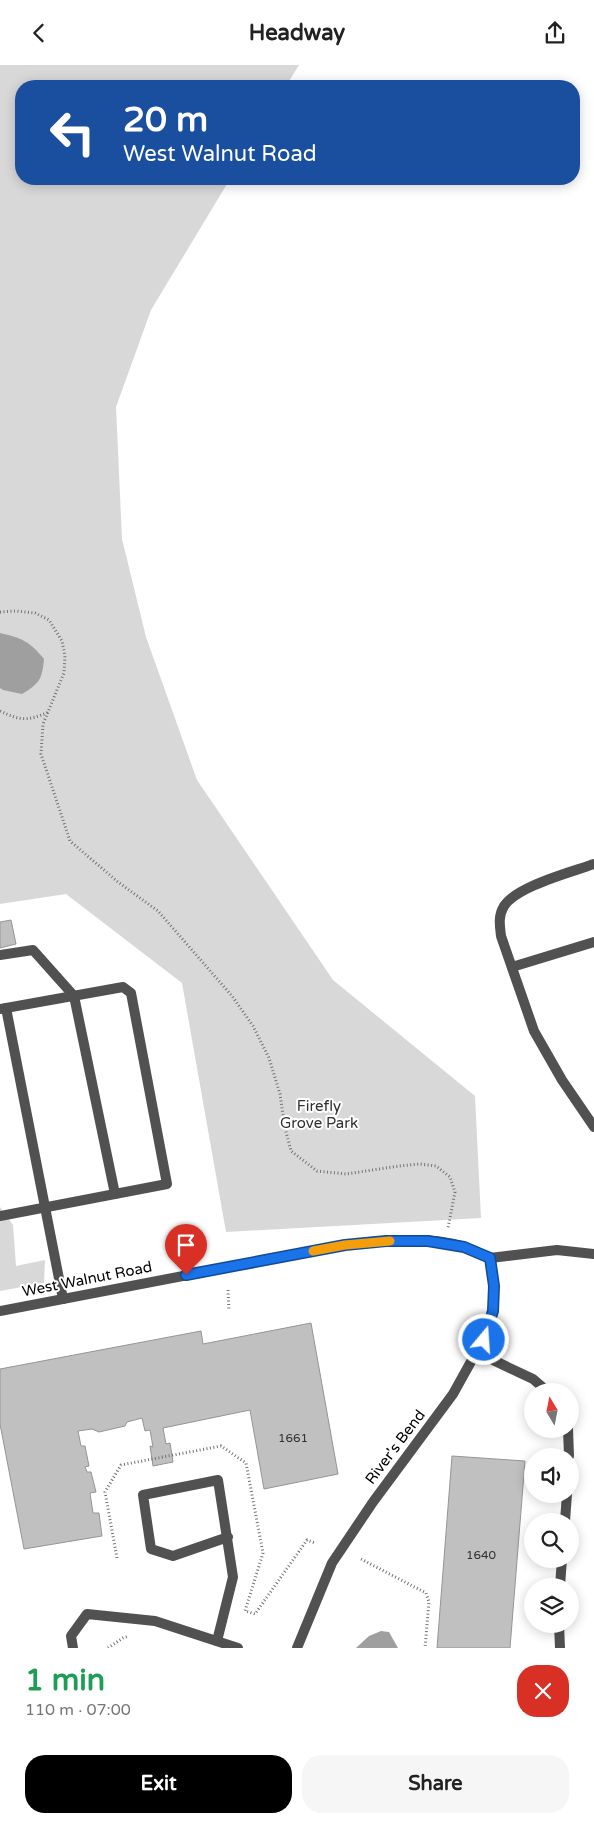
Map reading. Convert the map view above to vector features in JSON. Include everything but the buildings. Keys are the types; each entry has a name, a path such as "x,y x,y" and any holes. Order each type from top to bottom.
{"street":[{"path":"594,864 527,888 510,900 503,908 500,919 501,936 534,1031 562,1080 594,1127"},
{"path":"512,967 594,942"},
{"path":"0,955 33,950 74,996 115,1194"},
{"path":"0,1216 45,1208 167,1184 131,993 123,987 3,1009 45,1208 63,1299"},
{"name":"West Walnut Road","path":"0,1311 345,1245 386,1241 444,1243 464,1247 490,1258 557,1250 594,1254"},
{"name":"River's Bend","path":"297,1648 332,1563 372,1502 452,1394 484,1340 493,1311 494,1286 490,1258"},
{"path":"476,1352 538,1383"},
{"path":"218,1641 233,1577 228,1537 218,1480 143,1495 151,1549 173,1557 228,1537"},
{"path":"73,1648 71,1635 87,1614 155,1621 238,1648"},
{"path":"559,1633 560,1648"}],"path":[{"path":"0,613 16,611 35,613 49,620 62,641 65,656 64,673 50,711 43,724 40,754 70,841 118,882 158,911 232,996 253,1026 269,1058 280,1094 285,1128 291,1151 317,1171 346,1174 420,1164 436,1166 450,1177 455,1193 444,1243"},
{"path":"0,711 17,719 35,718 50,711"},
{"path":"228,1290 229,1311"},
{"path":"361,1559 426,1593 429,1601 425,1648"},
{"path":"108,1648 123,1638 135,1634"}],"green space":[{"name":"Firefly Grove Park","path":"0,65 299,65 290,80 15,80 15,185 226,185 151,310 116,407 122,539 146,637 197,780 333,980 475,1096 481,1218 226,1232 182,983 66,894 0,904"},
{"path":"0,1207 13,1225 16,1266 45,1260 44,1283 0,1291"}],"shaded area":[{"path":"0,633 25,641 44,659 39,680 33,687 22,694 0,688"},
{"path":"381,1631 389,1632 398,1648 356,1648 369,1636"}],"slow traffic":[{"path":"313,1251 345,1245 390,1241"}],"route":[{"path":"186,1275 345,1245 386,1241 428,1241 464,1247 490,1258 494,1286 493,1311 484,1340"}]}
